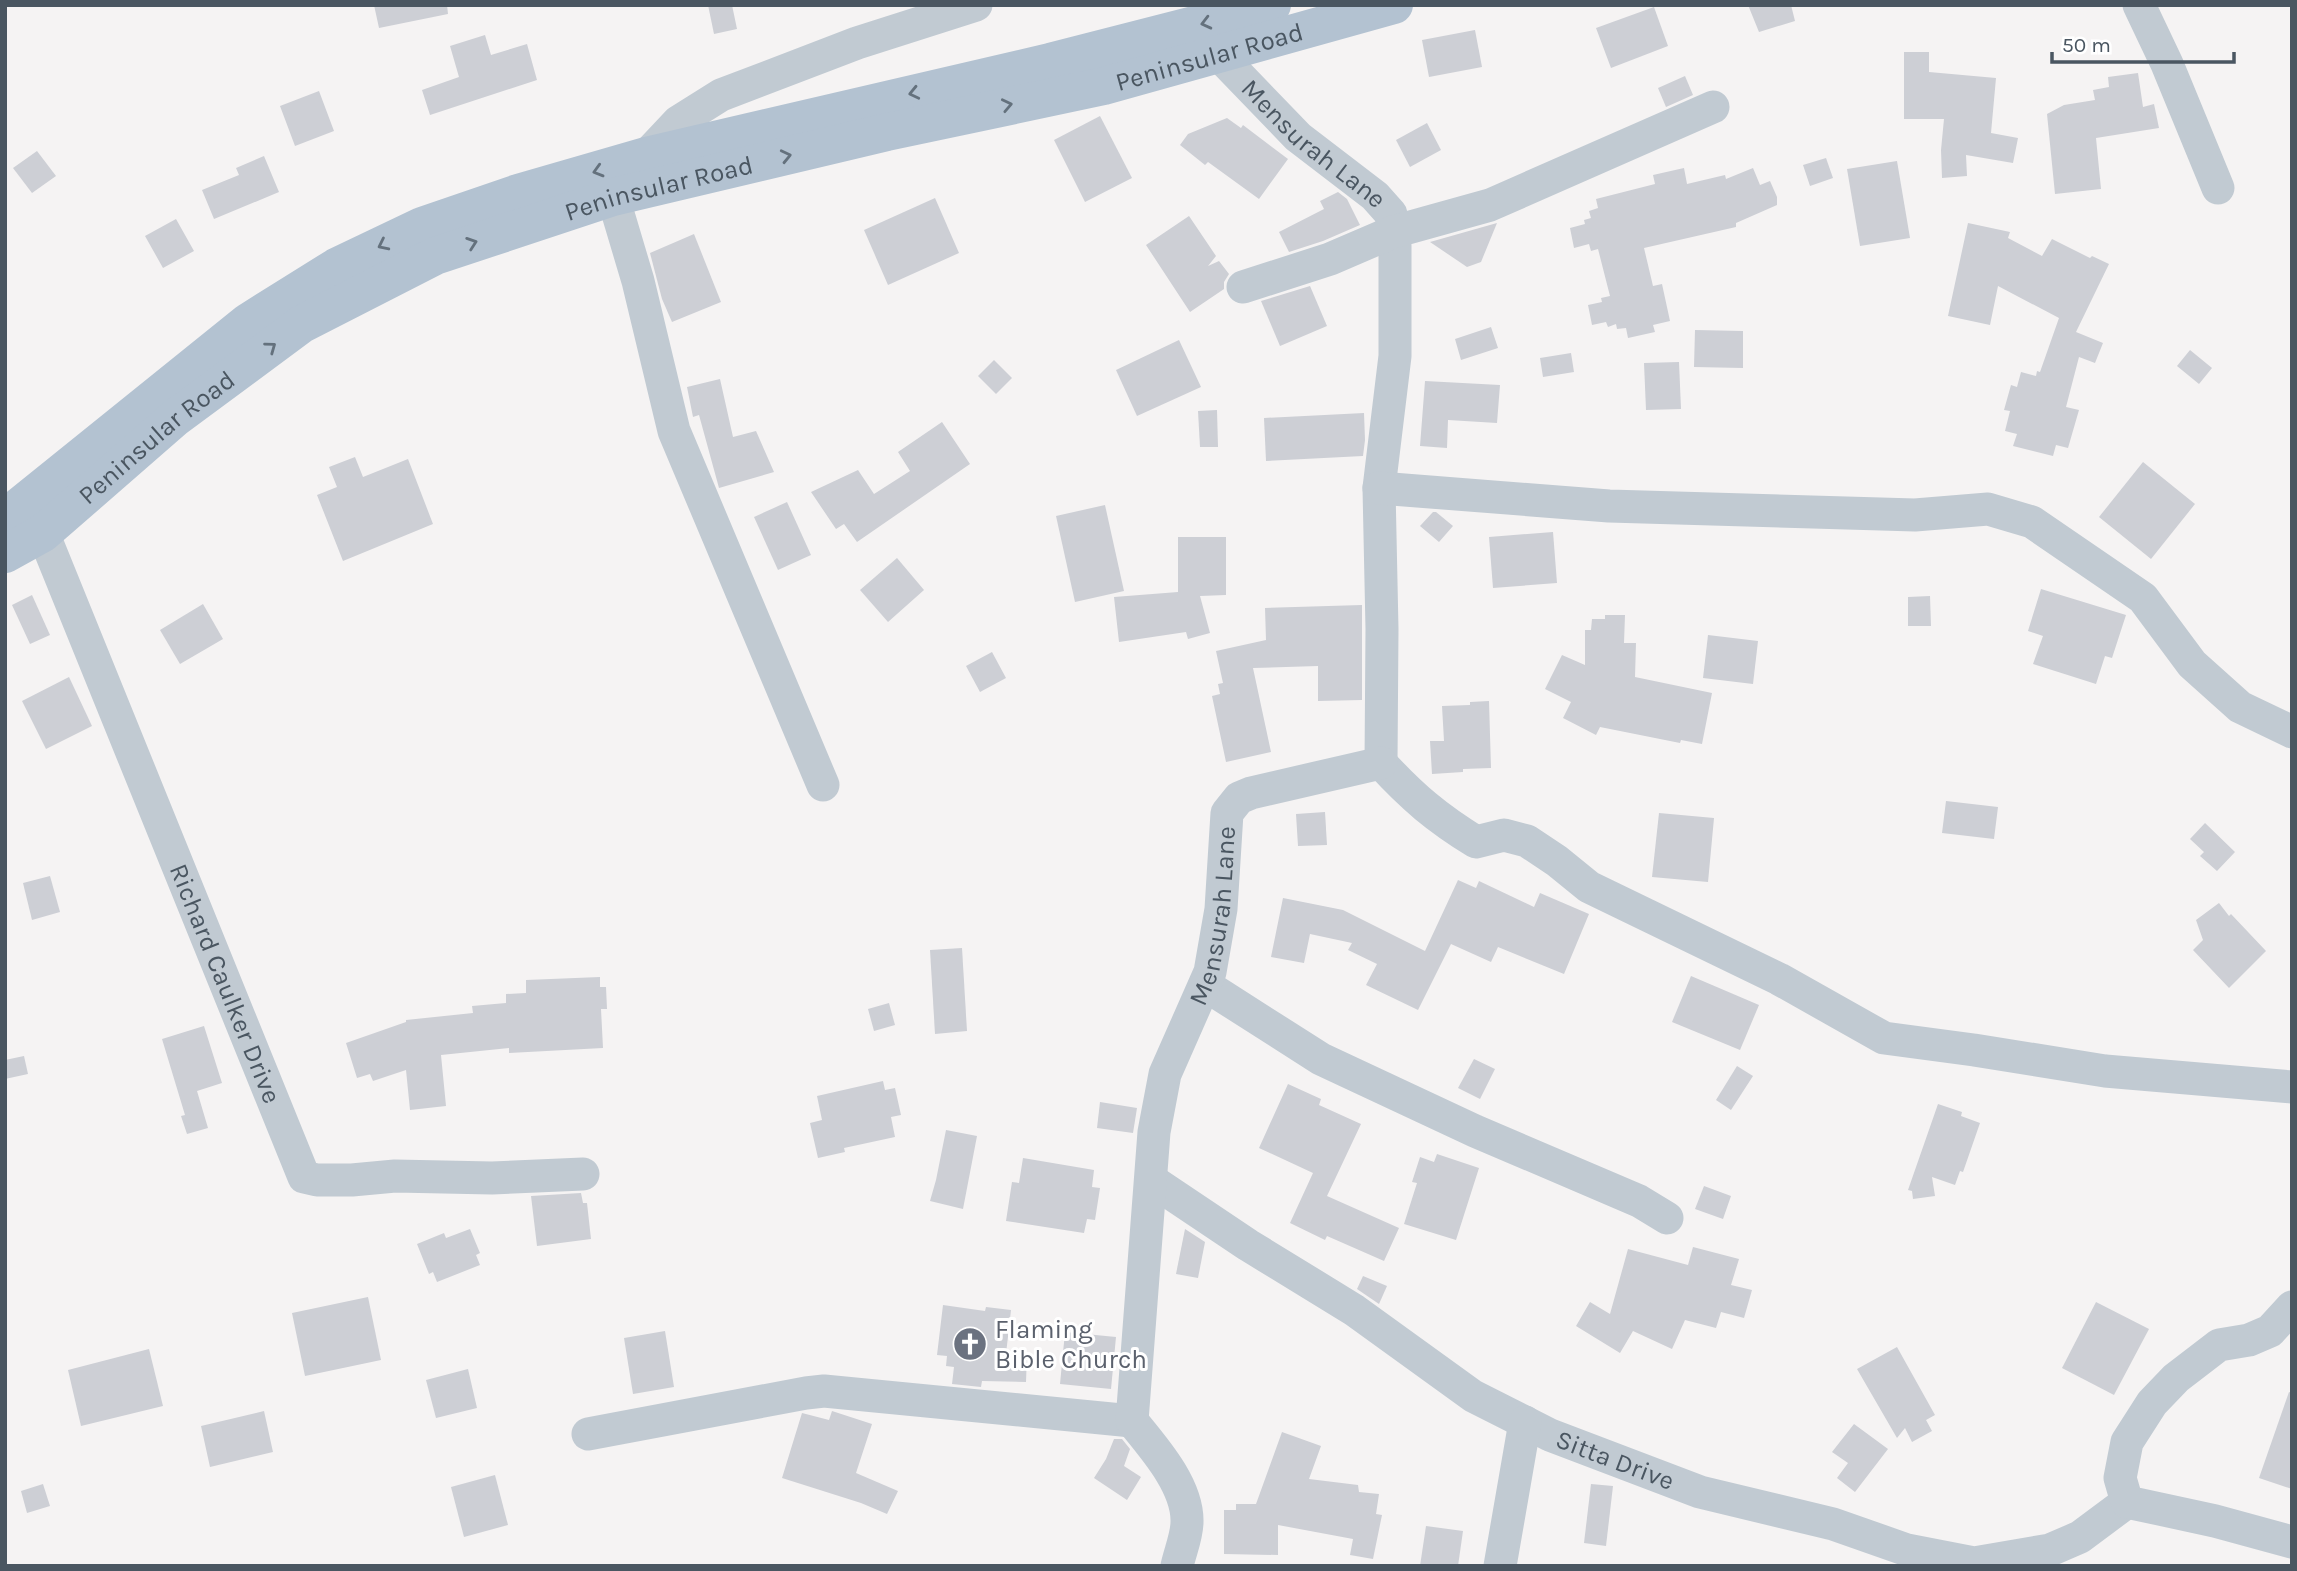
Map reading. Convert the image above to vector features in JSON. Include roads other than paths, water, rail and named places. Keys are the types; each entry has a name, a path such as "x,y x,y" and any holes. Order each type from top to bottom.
{"main road":[{"name":"Peninsular Road","path":"5,518 248,321 336,267 422,226 518,193 646,156 1050,62 1272,5"},
{"name":"Peninsular Road","path":"5,554 43,533 175,418 302,324 435,256 613,197 887,132 1104,86 1394,5"}],"street":[{"name":"Peninsular Road","path":"646,156 678,122 721,95 857,43 976,5"},
{"path":"2138,5 2167,64 2218,188"},
{"name":"Mensurah Lane","path":"1132,1421 1154,1132 1165,1074 1210,972 1221,909 1227,813 1239,798 1251,793 1381,763 1379,488 1395,356 1395,246 1391,214 1375,196 1298,137 1217,53"},
{"path":"1242,287 1330,259 1393,232 1490,205 1713,107"},
{"path":"613,197 638,281 674,431 823,785"},
{"path":"1379,488 1609,506 1914,515 1988,509 2032,522 2143,598 2192,664 2240,707 2292,732"},
{"name":"Richard Caulker Drive","path":"43,533 304,1177 317,1180 352,1180 395,1176 492,1178 583,1174"},
{"path":"1381,763 1407,792 1440,820 1476,842 1504,835 1527,841 1589,887 1779,979 1884,1038 2105,1072 2292,1087"},
{"path":"1205,985 1321,1059 1639,1202 1667,1218"},
{"name":"Sitta Drive","path":"1151,1181 1354,1310 1473,1396 1550,1435 1700,1492 1833,1524 1907,1550 1974,1563 2050,1550 2080,1537 2127,1502"},
{"path":"2276,1548 2215,1521 2127,1502 2120,1478 2127,1443 2151,1403 2176,1378 2219,1345 2249,1340 2270,1331 2292,1307"},
{"path":"588,1434 824,1391 1132,1421 1181,1489 1188,1522 1177,1566"},
{"path":"1500,1566 1525,1422"}],"place":[{"name":"Flaming Bible Church","path":"970,1344"}]}
